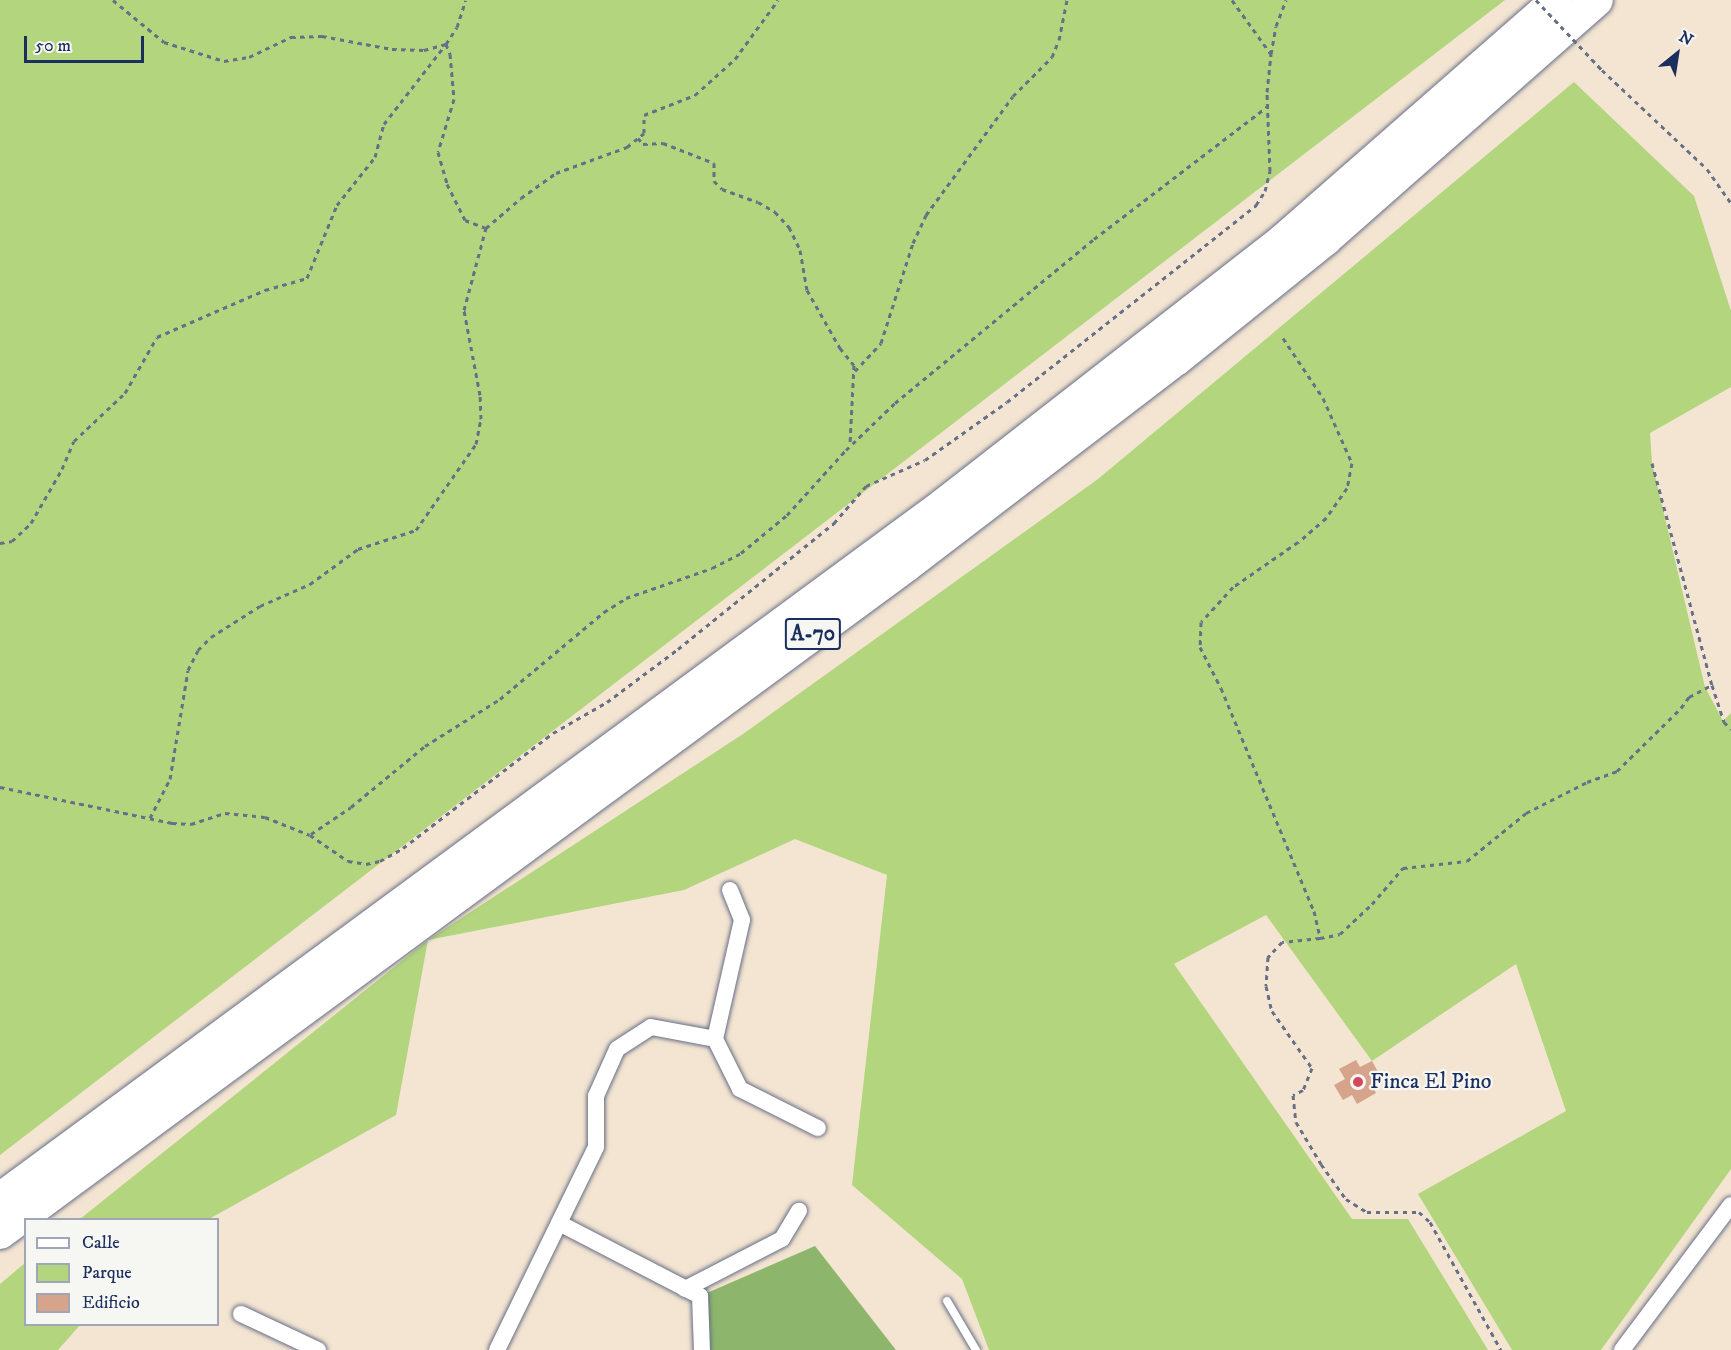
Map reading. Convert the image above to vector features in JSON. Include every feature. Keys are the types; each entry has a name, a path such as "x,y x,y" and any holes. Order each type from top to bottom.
{"highway":[{"name":"A-70","path":"0,1199 943,505 1283,240 1557,0"},
{"name":"A-70","path":"0,1233 1074,439 1326,239 1597,0"}],"street":[{"path":"730,890 742,920 715,1039 740,1089 818,1128"},
{"path":"496,1350 596,1147 596,1096 617,1049 651,1027 715,1039"},
{"path":"1622,1350 1731,1205"},
{"path":"685,1289 782,1239 799,1211"},
{"path":"559,1223 700,1296 702,1350"},
{"path":"241,1314 318,1350"}],"lane":[{"path":"947,1301 975,1350"}],"path":[{"path":"113,0 164,42 224,62 249,57 291,37 322,36 392,49 424,50 446,44"},
{"path":"0,543 12,541 31,523 62,469 74,441 125,393 157,337 265,290 307,278 337,205 375,157 384,124 458,27 466,0"},
{"path":"150,818 170,779 188,670 198,650 211,636 260,606 310,584 358,549 416,530 476,444 481,418 480,394 464,310 486,228 520,198 556,173 627,147 644,133 644,115 695,95 735,59 778,0"},
{"path":"854,372 881,343 913,243 926,215 1013,96 1052,57 1059,40 1066,0"},
{"path":"1232,0 1271,54"},
{"path":"0,787 190,824 225,813 265,817 310,835 348,861 366,864 380,861 403,849 545,738 607,702 678,649 834,523 866,486 925,460 1007,402 1256,205 1265,191 1270,171 1268,106 1271,54 1276,26 1286,0"},
{"path":"1536,0 1602,70 1707,169 1731,203"},
{"path":"446,44 450,54 454,99 438,152 447,184 465,220 486,228"},
{"path":"310,835 351,807 425,746 500,699 604,612 626,598 712,568 741,552 788,515 834,464 895,403 1085,246 1268,106"},
{"path":"638,138 643,144 663,143 714,163 714,181 722,189 758,202 775,212 789,227 800,250 807,290 840,348 854,365 851,443 834,464"},
{"path":"1284,338 1323,398 1352,463 1347,488 1326,518 1298,542 1233,587 1201,622 1200,647 1221,688 1314,911 1320,938"},
{"path":"1652,463 1712,685 1724,722 1731,729"},
{"path":"1502,1350 1430,1222 1419,1212 1367,1212 1346,1199 1296,1122 1293,1095 1303,1090 1311,1068 1272,1011 1266,971 1268,957 1282,942 1340,934 1372,904 1403,868 1467,861 1526,813 1587,782 1617,771 1681,708 1689,697 1712,685"}],"green space":[{"path":"0,0 1505,0 0,1155"},
{"path":"1574,82 1694,196 1731,311 1731,387 1650,433 1652,463 1705,687 1723,721 1731,713 1731,1169 1601,1350 1512,1350 1418,1194 1566,1111 1516,964 1372,1061 1266,915 1174,964 1352,1219 1408,1219 1488,1350 989,1350 962,1279 852,1185 887,875 795,839 684,890 428,940 743,734 1098,479"},
{"path":"428,940 396,1115 211,1218 81,1218"},
{"path":"815,1246 896,1350 702,1350 700,1296"},
{"path":"24,1264 24,1326 79,1326 58,1350 0,1350 0,1284"}],"building":[{"name":"Finca El Pino","path":"1356,1060 1360,1067 1372,1061 1382,1079 1372,1085 1376,1093 1357,1104 1352,1095 1343,1100 1334,1085 1345,1079 1339,1069"}],"place":[{"name":"Finca El Pino","path":"1358,1082"}]}
